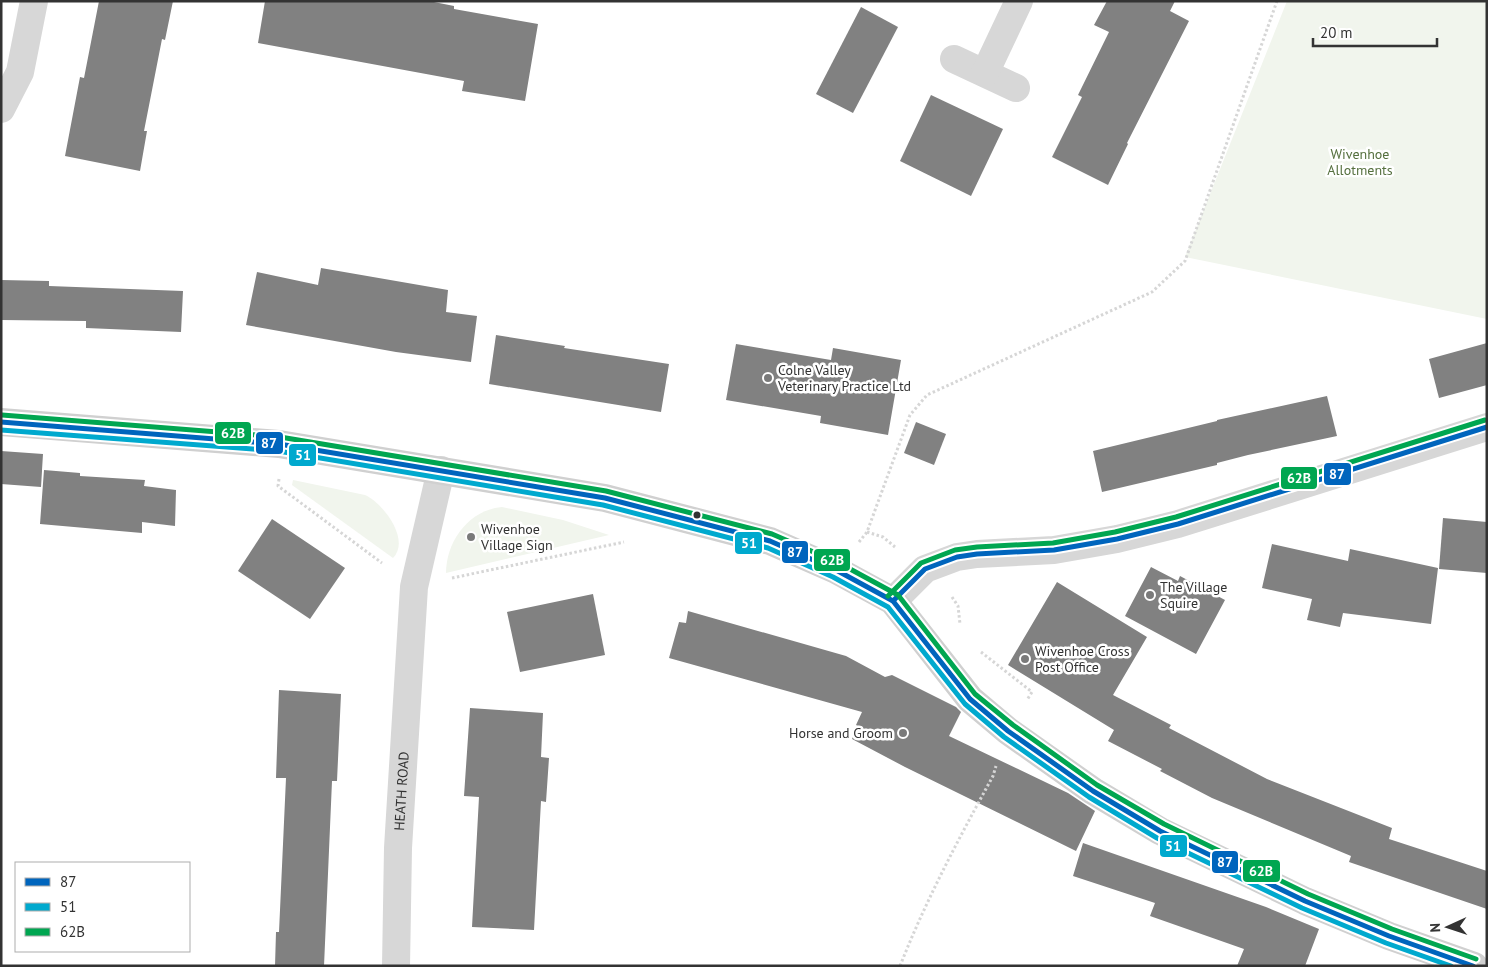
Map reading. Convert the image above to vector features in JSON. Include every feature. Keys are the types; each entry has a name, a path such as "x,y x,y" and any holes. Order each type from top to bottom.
{"main road":[{"path":"1,422 279,444 605,498 770,541 836,570 893,601 970,699 1008,731 1093,791 1160,831 1232,867 1389,936 1474,966"}],"street":[{"path":"1,109 20,72 34,1"},
{"path":"985,73 1019,1"},
{"path":"954,59 1016,88"},
{"path":"893,601 925,569 956,557 1054,550 1116,539 1169,526 1487,427"},
{"name":"HEATH ROAD","path":"396,966 398,848 414,587 441,470"}],"path":[{"path":"836,570 868,532 910,415 927,395 1152,292 1185,261 1277,1"},
{"path":"279,444 278,486 414,587 632,540"},
{"path":"925,569 952,596 958,606 958,622 961,628"},
{"path":"900,966 957,842 993,776 1008,731 1032,692 974,646"}],"green space":[{"name":"Wivenhoe Allotments","path":"1287,1 1487,1 1487,319 1185,257"},
{"path":"293,480 365,495 372,499 387,514 397,532 398,550 393,558 292,485"},
{"path":"502,507 563,520 609,535 446,573 450,550 462,529 479,514 490,509"}],"building":[{"path":"99,1 173,1 165,40 162,39 144,131 147,131 140,171 65,156 80,77 84,78"},
{"path":"265,1 429,1 454,6 454,9 538,24 525,101 462,91 464,81 258,43"},
{"path":"1107,1 1175,1 1170,11 1189,21 1127,143 1108,185 1052,157 1082,97 1078,95 1109,32 1094,25"},
{"path":"861,7 898,27 853,113 816,94"},
{"path":"931,95 1003,129 971,196 900,161"},
{"path":"321,268 448,290 446,312 477,316 471,362 396,352 246,325 257,272 318,285"},
{"path":"1,280 49,281 49,286 183,291 181,332 86,328 86,321 1,320"},
{"path":"496,335 565,346 564,348 669,364 661,412 489,384"},
{"path":"1487,343 1487,385 1439,398 1429,359"},
{"path":"736,344 831,360 833,348 901,360 888,435 820,423 821,416 726,400"},
{"path":"1327,396 1337,436 1248,455 1217,463 1217,465 1102,492 1093,451 1217,420"},
{"path":"916,422 946,434 934,465 904,453"},
{"path":"1,451 43,454 41,487 1,484"},
{"path":"44,470 80,473 80,476 145,480 144,486 176,490 175,526 142,522 142,533 40,524"},
{"path":"1443,518 1487,522 1487,573 1439,569"},
{"path":"272,519 345,568 310,619 238,571"},
{"path":"1272,544 1348,561 1350,549 1438,568 1431,624 1343,613 1340,627 1307,620 1312,599 1262,588"},
{"path":"1151,567 1178,581 1180,576 1225,600 1196,654 1125,616"},
{"path":"1057,582 1147,637 1113,695 1171,725 1169,728 1267,779 1392,828 1389,839 1487,871 1487,909 1349,862 1351,856 1212,798 1108,741 1114,730 1008,665"},
{"path":"593,594 605,655 520,672 507,612"},
{"path":"688,611 846,656 885,677 892,675 956,707 961,712 949,736 1068,793 1095,811 1076,851 852,739 862,712 669,658 679,622 686,623"},
{"path":"279,690 341,694 337,781 332,781 324,966 275,966 276,932 279,932 286,778 276,778"},
{"path":"470,708 543,713 541,757 549,758 546,802 541,801 534,930 472,927 479,797 464,796"},
{"path":"1083,843 1266,907 1319,929 1305,966 1237,966 1244,949 1150,916 1155,903 1073,876"}],"transit line":[{"name":"62B","path":"2,415 280,437 606,491 772,534 839,563 898,595 975,694 1013,725 1097,785 1164,824 1308,894 1392,929 1476,959"},
{"name":"62B","path":"888,596 921,563 955,550 1053,543 1115,532 1176,517 1485,420"},
{"name":"87","path":"1,422 279,444 605,498 770,541 836,570 893,601 970,699 1008,731 1093,791 1160,831 1305,901 1389,936 1473,966"},
{"name":"87","path":"893,601 925,569 957,557 977,554 1054,550 1117,539 1178,524 1487,427"},
{"name":"51","path":"1,430 278,451 603,505 768,548 833,577 888,607 965,704 1004,737 1089,797 1157,838 1302,908 1386,943 1451,966"}],"place":[{"name":"Colne Valley Veterinary Practice Ltd","path":"768,378"},
{"name":"Wivenhoe Village Sign","path":"471,537"},
{"name":"The Village Squire","path":"1150,595"},
{"name":"Wivenhoe Cross Post Office","path":"1025,659"},
{"name":"Horse and Groom","path":"903,733"}]}
